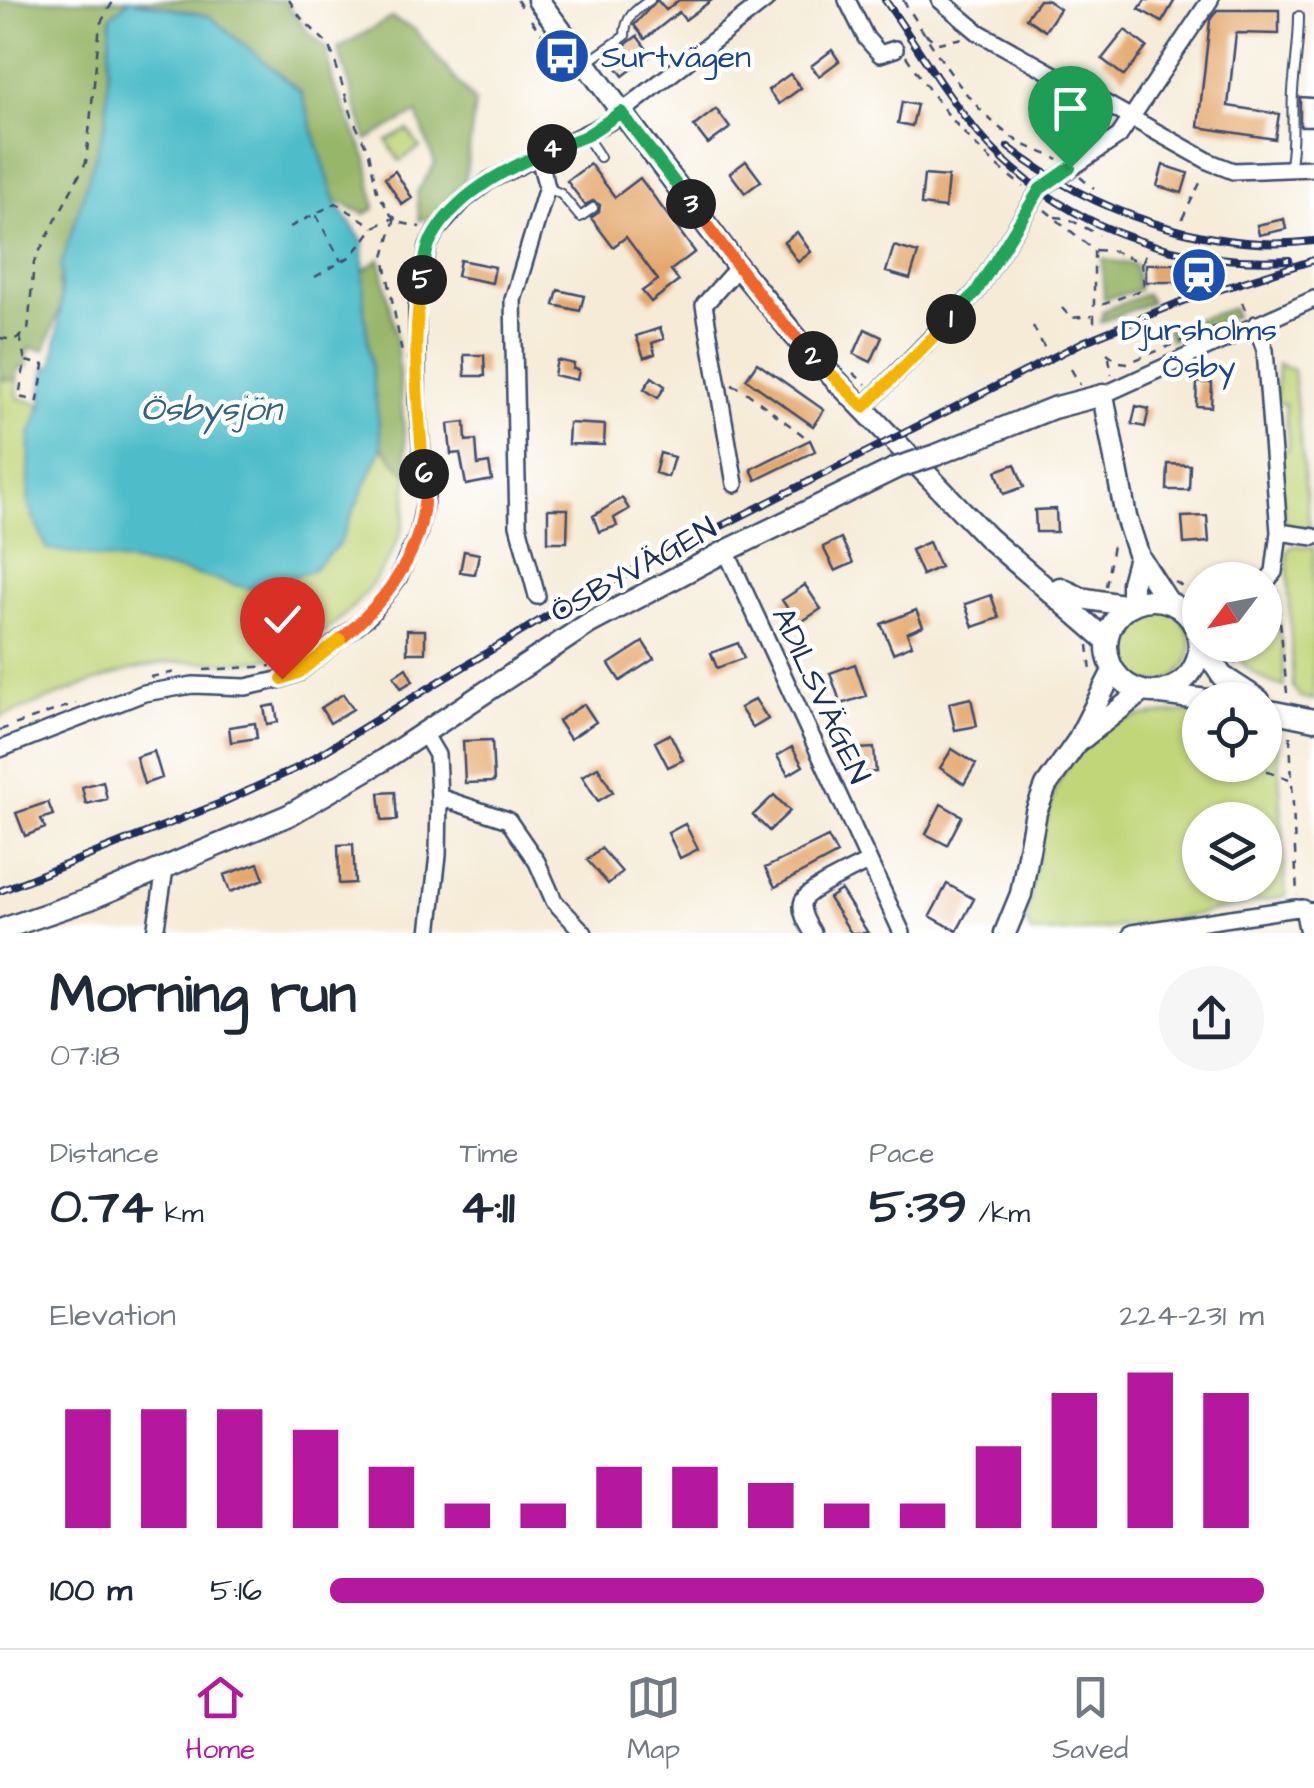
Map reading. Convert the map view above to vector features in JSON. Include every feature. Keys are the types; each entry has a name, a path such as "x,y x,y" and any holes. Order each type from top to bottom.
{"street":[{"path":"538,0 738,266 804,347 871,400 979,529 1106,640"},
{"path":"0,749 144,694 193,685 246,687 282,679 298,673 370,615 398,578 418,535 426,496 417,400 418,308 428,246 436,232 464,200 490,180 586,136 766,0"},
{"path":"847,0 866,38 880,54 898,48"},
{"path":"940,0 978,32 1210,162 1234,171 1314,168"},
{"path":"871,400 976,292 1030,195 1119,136 1210,0"},
{"path":"537,596 518,525 514,300 547,188 538,155"},
{"path":"735,484 704,305 738,266"},
{"name":"ÖSBYVÄGEN","path":"0,930 165,869 289,814 380,762 588,624 896,468 1108,386 1248,320 1314,299"},
{"path":"1248,320 1265,350 1280,532 1276,562"},
{"path":"1108,386 1126,517 1139,556 1168,602"},
{"path":"1280,532 1314,537"},
{"name":"ADILSVÄGEN","path":"726,552 902,933"},
{"path":"1139,556 1131,605 1112,622 1106,656 1113,671 1149,693 1182,697"},
{"path":"1030,575 1081,598 1131,605 1153,599 1182,610"},
{"path":"1077,742 1149,693 1186,679 1195,662"},
{"path":"1214,662 1222,676 1231,682"},
{"path":"1005,933 1021,894 1036,812 1046,786 1077,742 1113,671"},
{"path":"1282,710 1314,720"},
{"path":"424,732 437,755 440,797 429,933"},
{"path":"440,797 508,820 537,862 554,901 584,933"},
{"path":"812,933 802,912 810,893 869,862"},
{"path":"155,933 165,869"},
{"path":"1132,933 1305,909 1308,933"}],"lane":[{"path":"585,64 626,36 625,26 631,14 650,0"},
{"path":"1289,170 1294,146 1299,16"},
{"path":"586,136 600,157"},
{"path":"547,188 562,194 580,217 593,208"}],"path":[{"path":"0,338 14,340 28,331 34,262 86,162 100,24 114,0"},
{"path":"289,0 301,18 330,46 353,119 369,153 377,191 402,223 436,232"},
{"path":"902,0 949,71 1009,136 1070,168"},
{"path":"920,27 938,44 978,32"},
{"path":"916,34 914,31 920,27"},
{"path":"898,48 960,132 984,157 1094,250 1113,251 1142,264"},
{"path":"1182,219 1210,162"},
{"path":"290,226 336,203 374,226"},
{"path":"315,214 341,261"},
{"path":"315,277 351,256 374,226 396,218"},
{"path":"396,218 384,257 400,330 403,367"},
{"path":"1055,218 1067,218 1100,235"},
{"path":"1094,250 1094,324"},
{"path":"1095,307 1144,289 1142,264 1146,254"},
{"path":"1242,302 1248,320"},
{"path":"1062,308 1071,318 1094,316"},
{"path":"1108,386 1108,355 1128,363 1224,324"},
{"path":"1033,326 1045,349"},
{"path":"20,336 25,361 20,398 38,402 44,365 25,361"},
{"path":"850,370 871,400"},
{"path":"716,379 742,388 804,436"},
{"path":"1114,536 1106,588 1132,583"},
{"path":"143,679 161,672 277,666"},
{"path":"0,730 81,701"},
{"path":"1290,736 1290,779 1305,909"},
{"path":"1282,776 1290,779"}],"green space":[{"path":"0,0 129,0 111,16 106,121 59,282 61,305 45,350 28,348 27,367 19,368 17,379 0,380"},
{"path":"135,0 284,0 306,30 326,48 333,83 367,159 375,208 365,214 335,200 301,92 209,16"},
{"path":"391,18 414,29 475,103 465,181 433,217 419,220 417,192 435,164 417,113 367,140 338,48"},
{"path":"408,130 420,148 399,161 387,141"},
{"path":"380,259 396,338 408,475 382,447 364,310 363,271"},
{"path":"1102,259 1135,265 1139,290 1104,299"},
{"path":"1146,294 1151,302 1101,322 1103,311"},
{"path":"1233,308 1235,316 1170,340 1167,329"},
{"path":"1278,364 1293,370 1310,530 1289,528 1284,519 1277,450 1288,449 1285,404 1276,403"},
{"path":"17,379 18,398 41,404 30,435 186,572 251,589 339,544 382,447 408,475 402,529 379,574 363,595 324,632 301,646 253,661 178,662 134,669 0,717 0,380"},
{"path":"1294,545 1314,548 1314,700 1300,697 1293,687 1287,551"},
{"path":"1152,606 1167,609 1179,618 1182,662 1186,662 1179,672 1167,681 1152,684 1137,681 1125,672 1116,660 1113,645 1116,630 1125,618 1137,609"},
{"path":"1282,643 1284,687 1282,682 1271,682 1242,662 1282,662"},
{"path":"1182,712 1182,782 1280,782 1281,802 1182,802 1182,902 1258,902 1128,926 1031,933 1026,921 1042,835 1062,776 1077,751 1097,732 1122,720"},
{"path":"1282,824 1286,896 1282,897"}],"water":[{"name":"Ösbysjön","path":"129,0 209,16 301,92 336,203 363,242 364,311 382,447 339,544 310,572 250,589 186,572 47,549 28,504 30,435 44,399 41,398 46,367 53,366 61,305 61,266 106,121 111,16"}],"building":[{"path":"657,0 666,10 679,0 712,0 685,20 679,12 645,39 634,25"},
{"path":"1039,0 1047,0 1060,9 1045,31 1026,18"},
{"path":"1145,0 1175,0 1162,22 1139,9"},
{"path":"1217,10 1279,10 1279,34 1236,33 1228,106 1279,114 1275,139 1198,127 1210,20"},
{"path":"1125,30 1147,47 1124,76 1102,59"},
{"path":"637,36 651,55 623,76 609,57"},
{"path":"832,50 839,61 819,76 811,66"},
{"path":"790,74 801,88 779,104 768,90"},
{"path":"1300,97 1314,98 1314,126 1300,126"},
{"path":"902,102 917,105 912,126 898,123"},
{"path":"716,109 730,128 708,144 694,126"},
{"path":"746,161 761,181 745,193 730,173"},
{"path":"590,164 615,197 640,178 695,252 671,270 679,281 651,302 642,291 658,280 626,237 613,247 591,218 599,212 600,205 593,201 585,205 567,181"},
{"path":"1163,165 1188,173 1182,193 1157,186"},
{"path":"395,171 412,198 402,205 385,178"},
{"path":"924,175 948,177 945,208 921,205"},
{"path":"1284,219 1286,229 1259,235 1257,225"},
{"path":"797,232 811,252 798,262 784,242"},
{"path":"894,246 918,253 910,279 886,272"},
{"path":"460,260 495,267 492,283 457,276"},
{"path":"1146,264 1179,264 1185,269 1184,277 1179,282 1146,282"},
{"path":"558,290 584,296 580,311 554,305"},
{"path":"660,328 664,339 652,343 655,354 644,358 636,336"},
{"path":"865,329 882,337 871,362 854,354"},
{"path":"464,355 484,355 485,376 465,376"},
{"path":"557,360 574,364 573,369 579,370 577,380 554,375"},
{"path":"757,363 824,410 813,426 746,379"},
{"path":"652,377 665,386 658,398 644,389"},
{"path":"1197,382 1212,383 1211,407 1196,406"},
{"path":"1136,406 1149,409 1145,427 1132,424"},
{"path":"465,422 466,441 476,440 478,465 489,463 492,480 466,485 460,453 451,454 448,424"},
{"path":"569,423 605,425 604,445 568,444"},
{"path":"810,440 815,451 756,480 751,469"},
{"path":"660,453 674,457 668,477 655,473"},
{"path":"1015,464 1024,487 1004,494 996,471"},
{"path":"1168,464 1190,465 1189,490 1167,490"},
{"path":"622,498 629,509 614,518 617,526 599,532 593,516"},
{"path":"548,509 568,509 567,542 548,542"},
{"path":"1056,509 1057,532 1036,532 1035,510"},
{"path":"1207,516 1209,542 1184,544 1182,517"},
{"path":"841,538 853,563 835,571 823,547"},
{"path":"929,542 940,567 922,575 911,550"},
{"path":"464,551 479,554 475,574 460,572"},
{"path":"805,585 821,609 798,624 782,600"},
{"path":"991,595 999,618 973,627 965,604"},
{"path":"916,610 923,626 907,633 912,645 893,653 881,624"},
{"path":"407,630 425,630 425,653 407,653"},
{"path":"643,642 654,659 620,681 609,664"},
{"path":"738,643 744,658 717,668 711,653"},
{"path":"855,664 866,696 841,704 830,673"},
{"path":"406,668 413,681 401,688 394,676"},
{"path":"343,694 353,709 330,723 321,708"},
{"path":"971,698 977,726 955,730 949,703"},
{"path":"755,699 768,719 753,728 740,708"},
{"path":"584,704 596,722 570,739 558,721"},
{"path":"275,705 278,722 267,724 264,707"},
{"path":"255,723 257,738 231,742 229,727"},
{"path":"670,734 683,760 668,767 655,742"},
{"path":"492,740 494,782 465,783 463,741"},
{"path":"792,747 803,766 788,775 777,756"},
{"path":"874,748 876,772 860,773 858,749"},
{"path":"952,749 976,764 964,784 940,768"},
{"path":"154,751 162,778 144,784 136,757"},
{"path":"598,767 613,792 598,801 582,776"},
{"path":"103,781 107,799 86,804 82,787"},
{"path":"395,792 397,820 382,821 379,793"},
{"path":"774,795 790,811 769,831 753,815"},
{"path":"48,802 53,815 41,819 45,828 25,836 16,813"},
{"path":"941,804 962,816 947,845 926,834"},
{"path":"685,824 698,849 680,858 668,833"},
{"path":"828,837 837,854 775,887 765,868"},
{"path":"353,844 355,883 339,884 338,845"},
{"path":"601,848 622,872 608,884 587,860"},
{"path":"258,863 264,879 230,892 224,875"},
{"path":"947,884 974,899 957,931 930,916"},
{"path":"841,890 868,933 851,933 829,898"}],"railway":[{"path":"885,0 978,133 1043,192 1079,215 1159,247 1202,256 1289,260"},
{"path":"1008,147 1076,191 1153,223 1234,241 1314,241"},
{"path":"0,891 221,803 297,768 562,607 1083,342 1183,301 1314,260"}],"place":[{"name":"Surtvägen","path":"562,56"},
{"name":"Djursholms Ösby","path":"1199,275"}],"route":[{"path":"282,679 298,673 370,615 398,578 418,535 426,496 417,400 418,308 428,246 464,200 490,180 586,136 621,112 769,307 864,407 976,292 1040,189 1070,168"}]}
